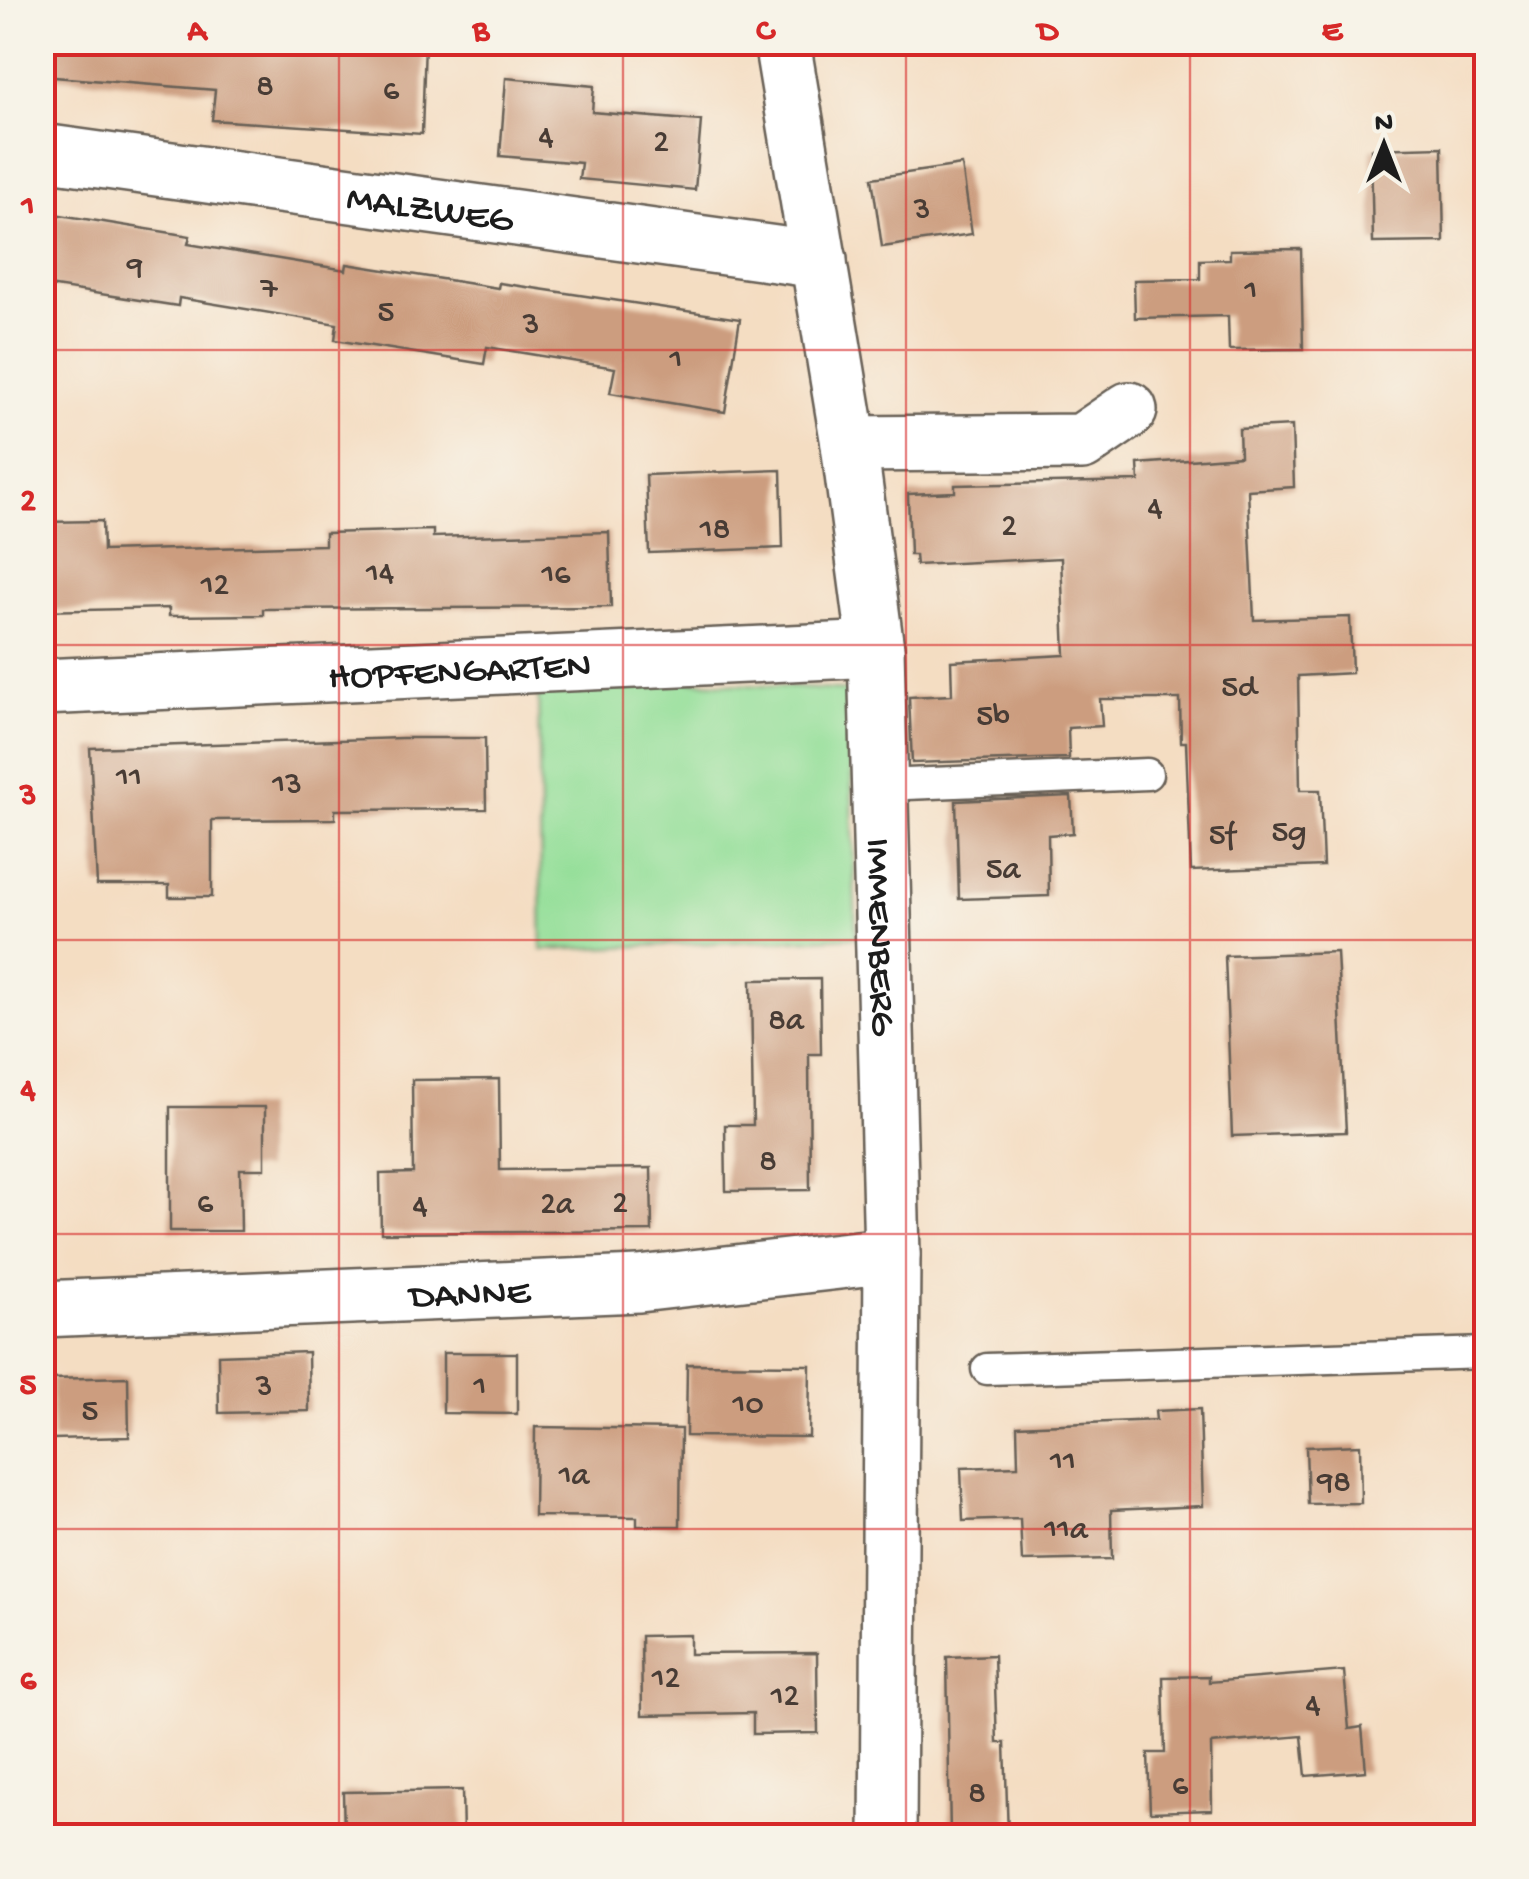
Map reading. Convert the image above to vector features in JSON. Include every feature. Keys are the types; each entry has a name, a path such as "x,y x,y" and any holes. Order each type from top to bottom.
{"street":[{"name":"IMMENBERG","path":"782,42 849,444 876,649 892,1254 888,1836"},
{"name":"MALZWEG","path":"42,152 819,260"},
{"path":"849,444 1082,442 1129,410"},
{"name":"HOPFENGARTEN","path":"42,687 876,649"},
{"name":"DANNE","path":"42,1309 639,1284 892,1254"}],"lane":[{"path":"882,786 1147,774"},
{"path":"988,1368 1486,1353"}],"green space":[{"path":"538,681 685,681 849,691 856,937 542,950"}],"building":[{"path":"42,42 286,42 359,49 360,42 425,42 422,134 212,120 215,90 42,76"},
{"path":"506,78 594,86 592,112 701,121 695,190 579,179 581,163 500,156"},
{"path":"1442,147 1444,242 1373,243 1371,149"},
{"path":"962,165 972,234 882,247 872,178"},
{"path":"42,212 190,236 188,244 346,270 347,264 740,319 725,412 610,393 615,368 487,347 484,364 335,340 337,324 179,298 178,306 42,285"},
{"path":"1301,249 1303,349 1229,350 1228,316 1135,318 1134,280 1200,279 1200,260 1230,259 1230,250"},
{"path":"1292,426 1294,487 1248,490 1254,620 1350,617 1352,673 1298,676 1300,790 1320,790 1323,866 1191,871 1186,742 1181,742 1180,699 1100,699 1102,726 1068,728 1069,758 912,763 909,697 952,695 951,661 1065,655 1061,558 916,565 915,555 910,555 908,494 955,492 955,485 1139,481 1138,464 1240,456 1239,429"},
{"path":"781,470 783,548 649,553 646,475"},
{"path":"102,521 103,551 325,545 325,533 433,530 433,537 609,532 611,607 263,609 263,615 169,616 169,608 42,611 42,522"},
{"path":"485,738 486,809 335,810 335,819 212,820 212,897 169,897 169,885 97,885 90,748"},
{"path":"1071,796 1073,833 1048,835 1049,896 959,899 956,801"},
{"path":"1337,952 1346,1132 1232,1136 1225,956"},
{"path":"820,979 821,1054 809,1054 810,1190 726,1191 725,1125 753,1125 751,980"},
{"path":"499,1079 500,1170 651,1168 652,1231 381,1233 380,1174 413,1173 412,1080"},
{"path":"170,1107 265,1107 265,1169 240,1169 241,1231 170,1231"},
{"path":"308,1352 309,1411 219,1413 218,1355"},
{"path":"443,1353 517,1353 517,1414 443,1413"},
{"path":"687,1364 810,1365 809,1437 686,1436"},
{"path":"128,1377 129,1437 52,1439 51,1379"},
{"path":"1200,1409 1203,1506 1111,1510 1112,1559 1022,1561 1020,1519 963,1521 961,1468 1018,1466 1017,1426 1156,1420 1155,1411"},
{"path":"535,1427 681,1429 680,1526 637,1526 637,1517 534,1516"},
{"path":"1360,1445 1361,1503 1308,1504 1306,1447"},
{"path":"690,1635 690,1654 817,1653 818,1733 753,1734 753,1713 642,1715 641,1636"},
{"path":"994,1655 997,1743 1005,1743 1008,1836 950,1836 947,1657"},
{"path":"1344,1671 1349,1729 1362,1727 1366,1771 1306,1776 1302,1736 1211,1744 1212,1810 1150,1812 1148,1753 1165,1753 1163,1677 1209,1676 1209,1682"},
{"path":"462,1790 463,1836 344,1836 343,1792"}]}
